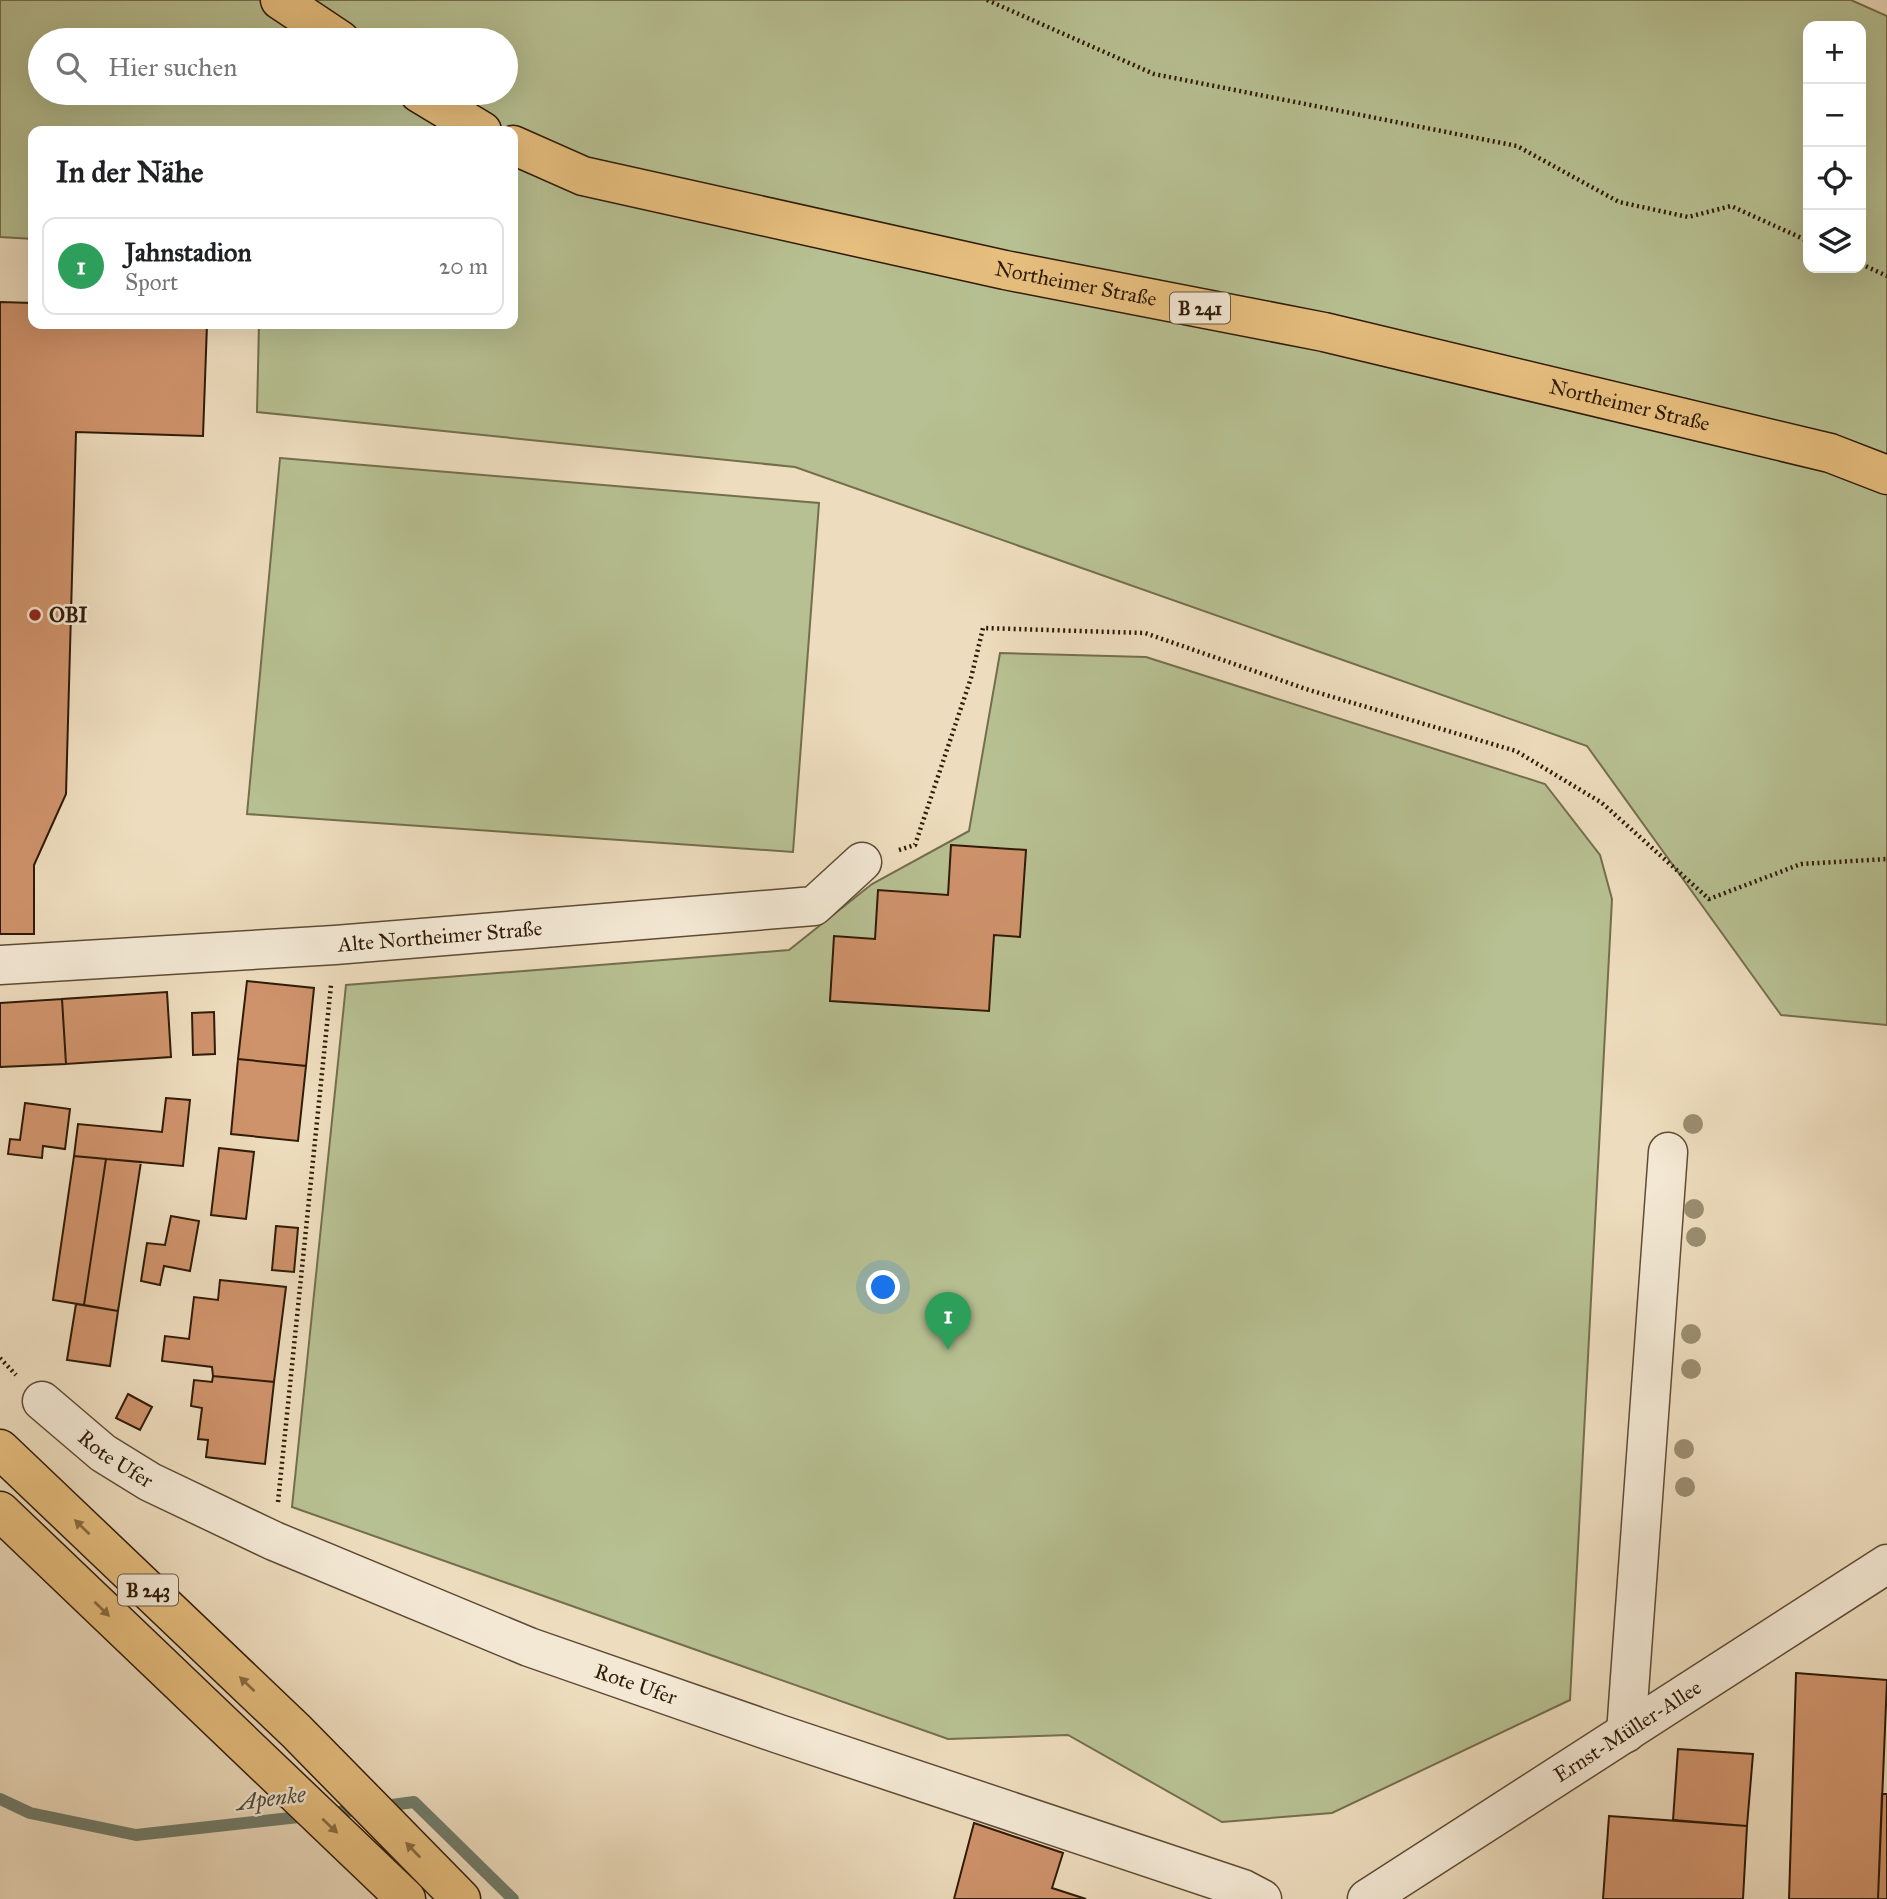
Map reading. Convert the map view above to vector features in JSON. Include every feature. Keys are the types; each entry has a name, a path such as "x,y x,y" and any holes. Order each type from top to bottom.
{"main road":[{"path":"279,0 322,28"},
{"path":"439,105 474,126"},
{"name":"Northeimer Straße","path":"518,147 583,176 1005,270 1324,332 1830,453 1887,475"},
{"name":"B 243","path":"0,1449 296,1731 461,1899"},
{"name":"B 243","path":"0,1511 406,1899"}],"street":[{"name":"Alte Northeimer Straße","path":"0,965 335,944 814,906 862,862"},
{"path":"1626,1733 1668,1152"},
{"name":"Rote Ufer","path":"42,1401 103,1453 150,1482 274,1541 529,1647 792,1739 1243,1889 1262,1899"},
{"name":"Ernst-Müller-Allee","path":"1367,1899 1887,1564"}],"path":[{"path":"987,0 1154,74 1517,146 1619,202 1688,217 1731,206 1803,239"},
{"path":"1866,266 1887,276"},
{"path":"862,862 915,845 971,678 983,628 1145,633 1308,690 1516,751 1602,803 1709,899 1801,864 1887,859"},
{"path":"274,1541 335,944"}],"green space":[{"path":"0,0 1851,0 1887,16 1887,1025 1781,1015 1587,746 795,467 257,412 259,329 518,329 518,126 28,126 28,239 0,237"},
{"path":"280,458 819,503 793,852 247,814"},
{"path":"1000,653 1146,657 1545,784 1600,855 1612,899 1570,1700 1332,1813 1222,1822 1068,1735 948,1739 292,1507 346,985 789,950 872,884 969,831"}],"building":[{"name":"OBI","path":"0,302 28,303 28,329 207,329 203,436 76,432 66,794 34,865 34,934 0,934"},
{"path":"951,845 1026,850 1020,937 994,935 989,1011 830,1001 834,936 875,939 878,890 948,895"},
{"path":"247,981 314,988 306,1066 238,1059"},
{"path":"167,992 171,1057 66,1064 62,999"},
{"path":"62,999 66,1064 0,1067 0,1003"},
{"path":"214,1012 215,1054 193,1055 192,1013"},
{"path":"238,1059 306,1066 298,1141 231,1134"},
{"path":"166,1098 190,1100 183,1166 74,1156 78,1124 162,1132"},
{"path":"25,1103 70,1109 65,1149 43,1146 42,1158 8,1154 10,1139 20,1140"},
{"path":"219,1148 254,1152 246,1219 211,1215"},
{"path":"74,1156 106,1159 84,1305 53,1300"},
{"path":"106,1159 141,1162 118,1311 84,1305"},
{"path":"171,1216 199,1221 190,1271 164,1266 160,1285 141,1281 147,1243 165,1245"},
{"path":"276,1226 298,1228 294,1272 272,1270"},
{"path":"220,1280 286,1287 274,1382 213,1376 212,1367 162,1361 165,1336 189,1339 194,1297 218,1300"},
{"path":"76,1304 118,1311 110,1366 67,1360"},
{"path":"213,1376 274,1382 265,1464 206,1457 208,1440 198,1439 202,1408 191,1406 194,1380 212,1382"},
{"path":"128,1394 152,1407 140,1430 116,1418"},
{"path":"1796,1673 1887,1680 1878,1899 1789,1899"},
{"path":"1678,1749 1753,1754 1747,1826 1673,1820"},
{"path":"1882,1794 1887,1794 1887,1899 1878,1899"},
{"path":"1609,1816 1747,1826 1743,1899 1603,1899"},
{"path":"974,1823 1063,1853 1052,1888 1086,1899 954,1899"}],"waterway":[{"name":"Apenke","path":"0,1799 30,1813 136,1835 308,1816"},
{"name":"Apenke","path":"326,1814 414,1802 513,1899"}],"place":[{"name":"OBI","path":"35,615"},
{"name":"Jahnstadion","path":"948,1350"}]}
